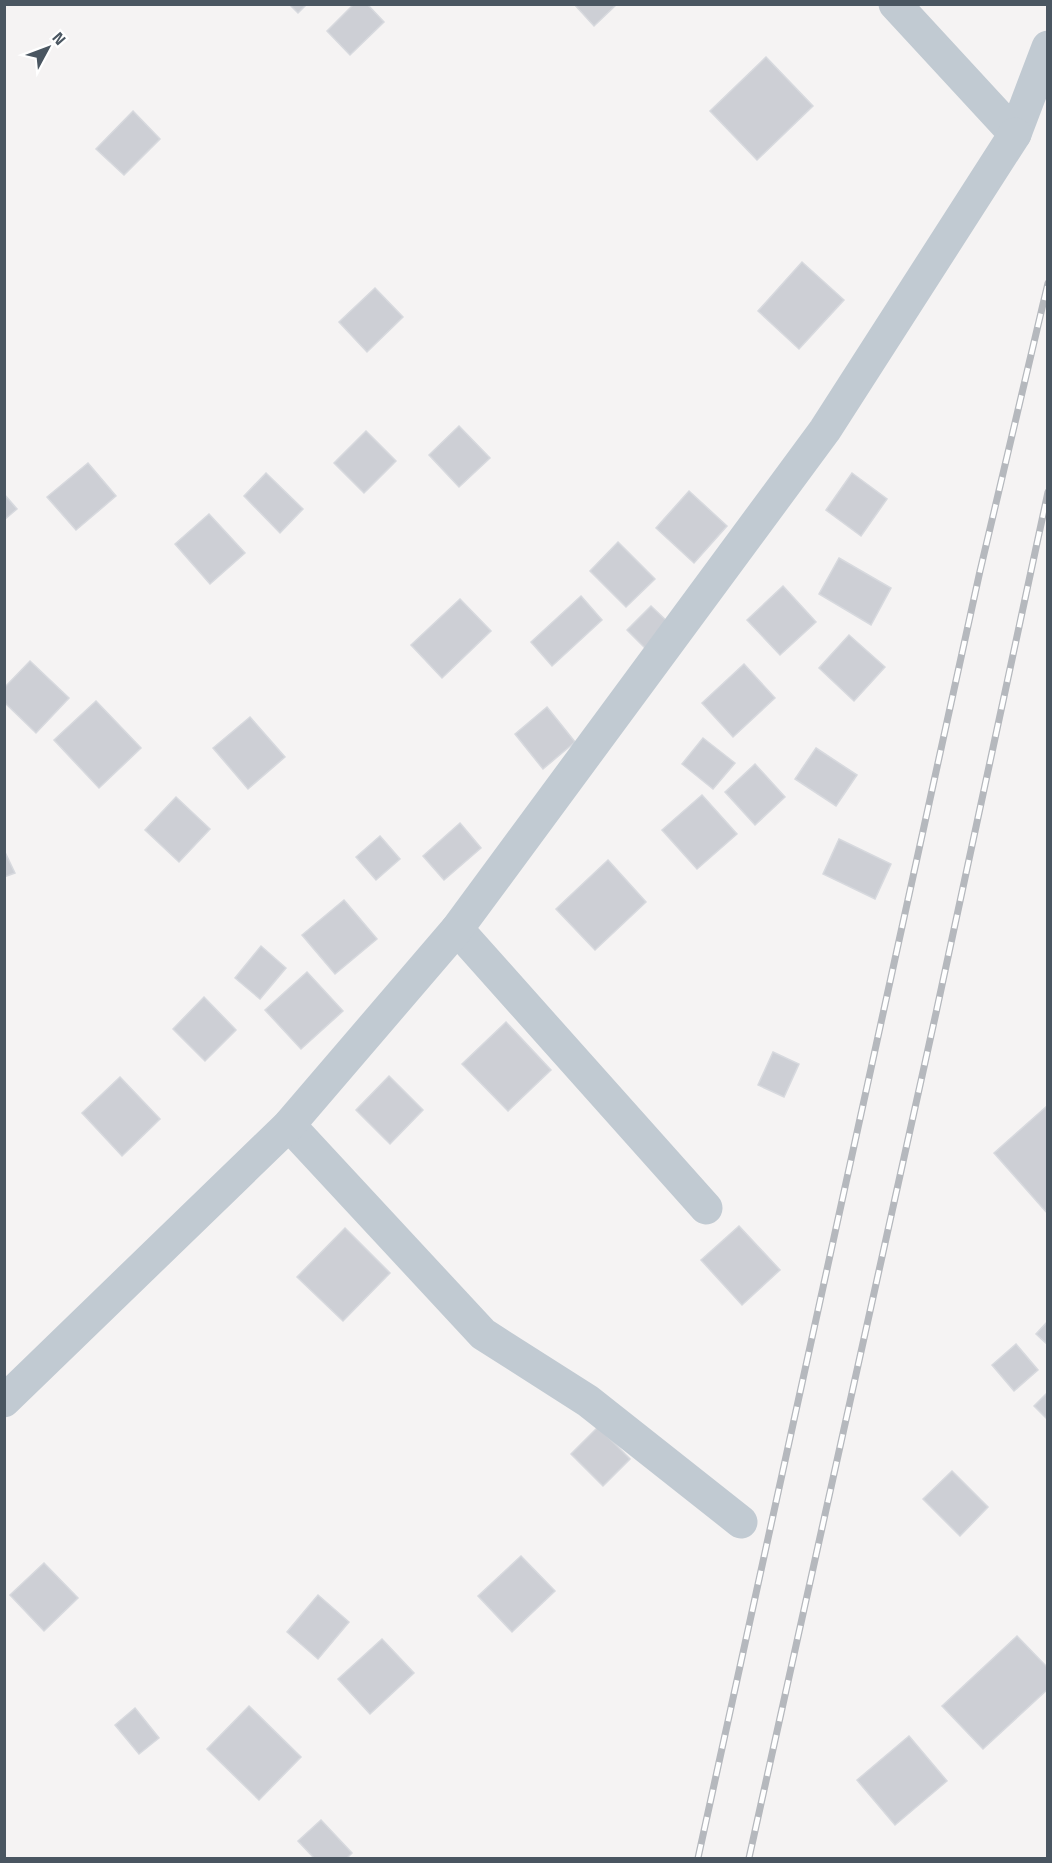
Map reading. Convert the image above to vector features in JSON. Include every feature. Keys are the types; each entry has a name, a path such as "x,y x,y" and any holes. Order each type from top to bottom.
{"street":[{"path":"895,4 1015,135"},
{"path":"4,1401 290,1125 457,929 825,429 1015,135 1047,46"},
{"path":"457,929 706,1208"},
{"path":"290,1125 483,1334 588,1401 741,1522"}],"building":[{"path":"289,4 307,4 298,13"},
{"path":"354,4 367,4 384,22 350,55 327,31"},
{"path":"574,4 617,4 594,26"},
{"path":"766,57 813,106 757,160 710,111"},
{"path":"133,111 160,139 124,175 96,149"},
{"path":"802,262 844,300 799,349 758,311"},
{"path":"375,288 403,317 367,352 339,322"},
{"path":"459,426 490,458 459,487 429,455"},
{"path":"366,431 396,461 364,493 334,463"},
{"path":"88,463 116,496 76,530 47,497"},
{"path":"266,473 303,509 280,533 244,496"},
{"path":"852,473 887,499 861,536 826,510"},
{"path":"689,491 727,526 694,563 656,528"},
{"path":"4,494 17,509 4,520"},
{"path":"209,514 245,553 210,584 175,544"},
{"path":"618,542 655,579 626,607 590,571"},
{"path":"839,558 891,588 871,625 819,594"},
{"path":"783,586 816,622 780,655 747,620"},
{"path":"581,596 602,620 552,666 531,642"},
{"path":"460,599 491,631 442,678 411,645"},
{"path":"651,606 672,626 647,650 627,630"},
{"path":"849,635 885,667 854,701 819,668"},
{"path":"30,661 69,698 36,733 4,702 4,688"},
{"path":"744,664 775,698 733,737 702,703"},
{"path":"96,701 141,748 99,788 54,740"},
{"path":"547,707 575,742 543,769 515,734"},
{"path":"250,717 285,757 248,789 213,748"},
{"path":"703,738 735,763 713,789 682,764"},
{"path":"816,748 857,775 836,806 795,779"},
{"path":"755,764 785,797 755,825 725,792"},
{"path":"702,795 737,834 697,869 662,830"},
{"path":"176,797 210,829 179,862 145,830"},
{"path":"460,823 481,848 444,880 423,856"},
{"path":"380,836 400,859 376,880 356,857"},
{"path":"839,839 891,864 875,899 823,874"},
{"path":"4,850 15,873 4,877"},
{"path":"608,860 646,902 595,950 556,909"},
{"path":"344,900 377,939 335,974 302,935"},
{"path":"261,946 286,968 260,999 235,978"},
{"path":"307,972 343,1011 301,1049 265,1010"},
{"path":"204,997 236,1030 205,1061 173,1029"},
{"path":"506,1022 551,1070 508,1111 462,1064"},
{"path":"773,1052 799,1064 784,1097 758,1085"},
{"path":"389,1076 423,1110 390,1144 356,1110"},
{"path":"120,1077 160,1119 122,1156 82,1113"},
{"path":"1048,1107 1048,1214 994,1153"},
{"path":"739,1226 780,1270 742,1305 701,1260"},
{"path":"345,1228 390,1273 343,1321 297,1277"},
{"path":"1048,1321 1048,1345 1036,1334"},
{"path":"1016,1344 1038,1370 1014,1391 992,1365"},
{"path":"1048,1392 1048,1420 1034,1406"},
{"path":"598,1427 630,1459 603,1486 571,1454"},
{"path":"952,1471 988,1507 960,1536 923,1499"},
{"path":"521,1556 555,1591 512,1632 478,1596"},
{"path":"44,1563 78,1598 44,1631 10,1595"},
{"path":"318,1595 349,1622 318,1659 287,1632"},
{"path":"1017,1636 1048,1668 1048,1689 983,1749 942,1706"},
{"path":"382,1639 414,1673 370,1714 338,1679"},
{"path":"249,1706 301,1757 259,1800 207,1749"},
{"path":"135,1708 159,1738 139,1754 115,1725"},
{"path":"909,1736 947,1781 895,1825 857,1780"},
{"path":"321,1820 352,1853 347,1858 314,1858 298,1841"}],"railway":[{"path":"698,1858 980,571 1048,283"},
{"path":"749,1858 936,1013 1048,492"}]}
